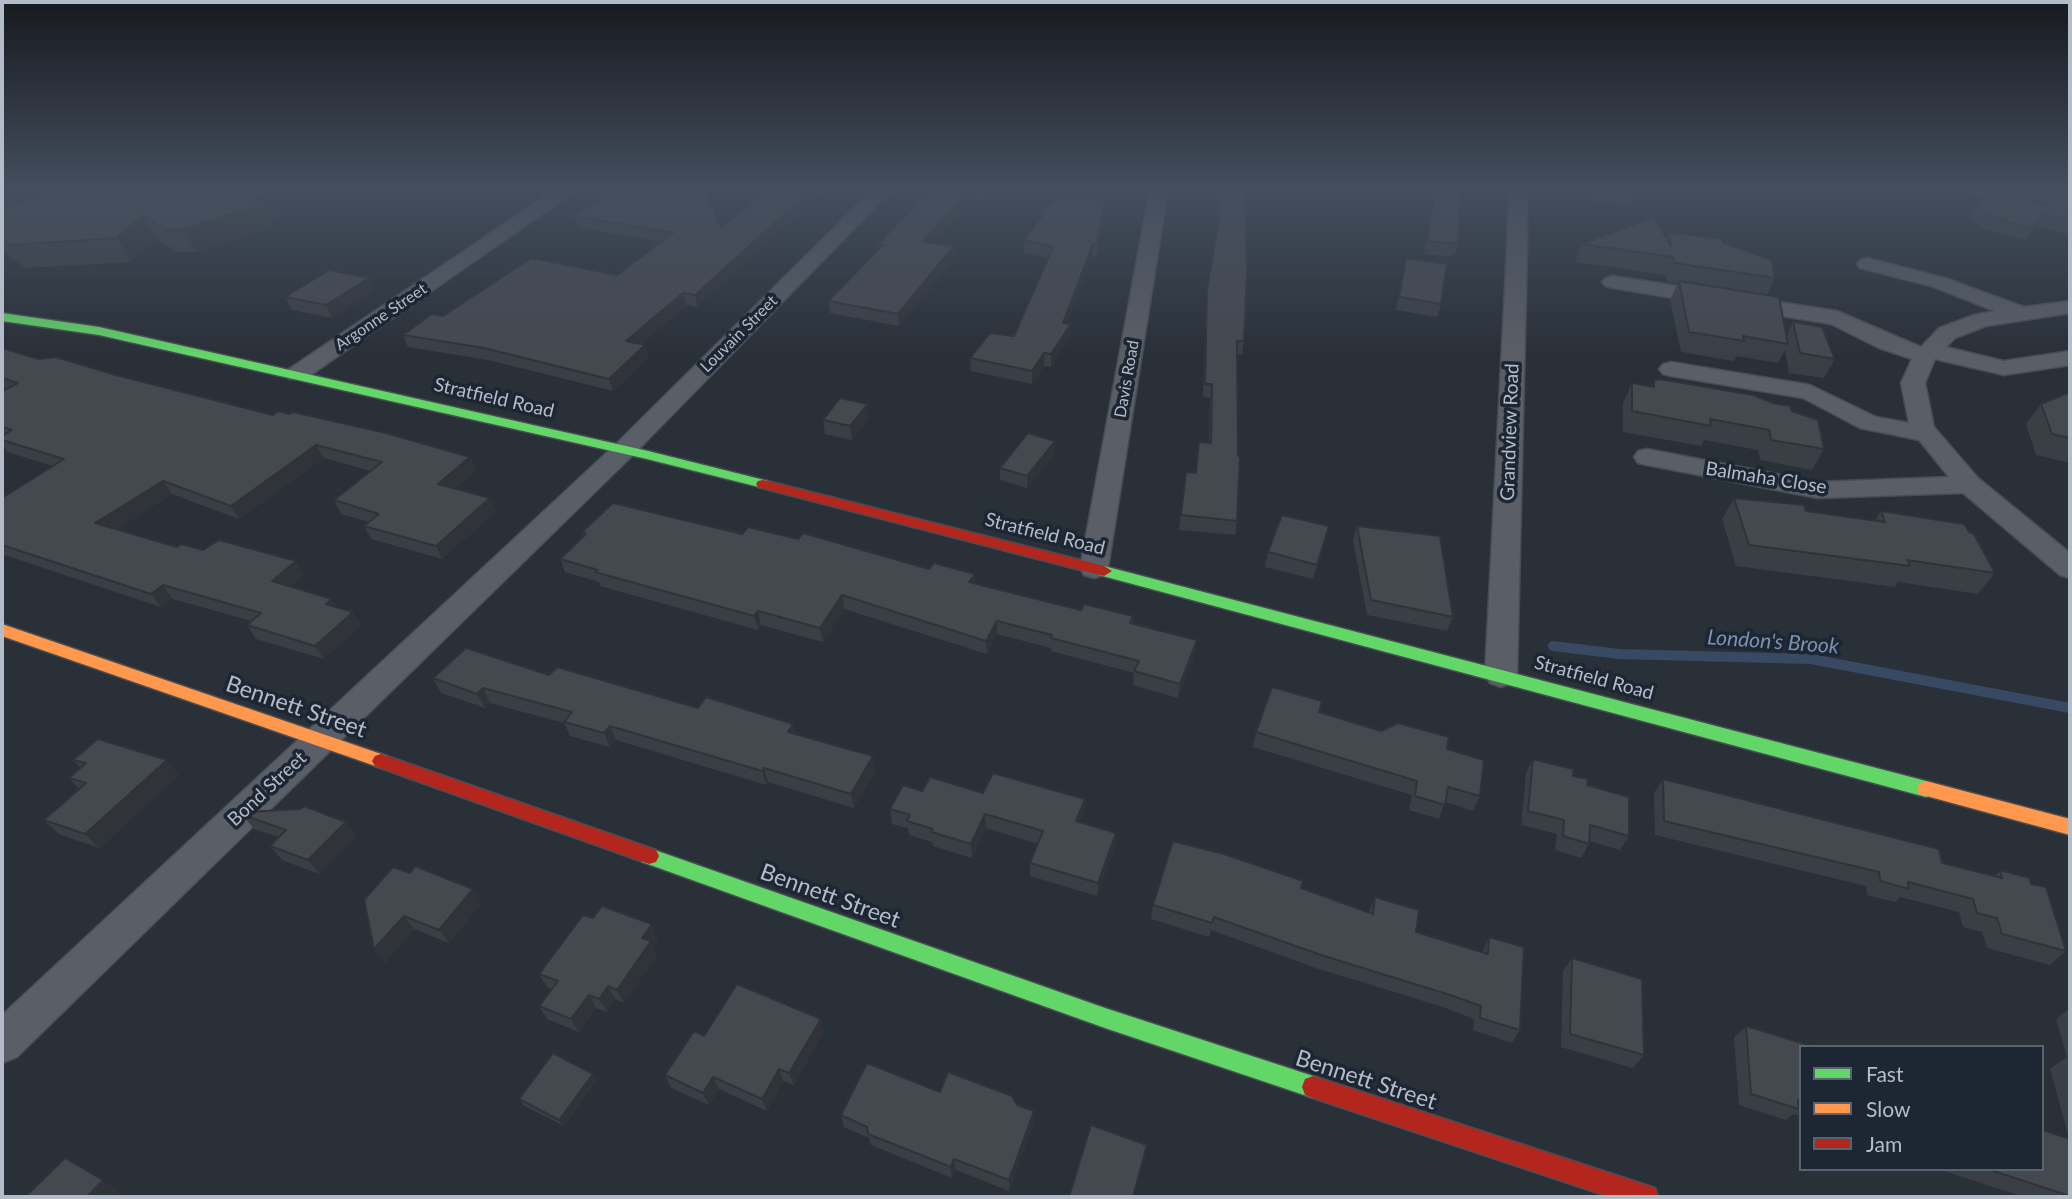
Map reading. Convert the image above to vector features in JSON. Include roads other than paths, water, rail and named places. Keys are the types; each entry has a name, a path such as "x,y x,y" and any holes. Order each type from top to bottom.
{"main road":[{"name":"Stratfield Road","path":"2,317 99,331 625,449 1094,568 2070,827"},
{"name":"Bennett Street","path":"2,630 319,739 1105,1018 1646,1197"}],"street":[{"name":"Argonne Street","path":"297,374 488,245"},
{"name":"Louvain Street","path":"625,449 829,245"},
{"name":"Davis Road","path":"1094,568 1150,245"},
{"name":"Grandview Road","path":"1501,675 1517,245"},
{"path":"1867,264 1938,282 2016,313"},
{"path":"1613,282 1837,318 1887,343 2004,368 2070,358"},
{"path":"2070,306 1982,320 1947,333 1928,353 1913,383 1922,428 1969,484 2070,568"},
{"path":"1671,369 1810,392 1869,423 1927,434"},
{"name":"Bond Street","path":"2,1043 625,449"},
{"name":"Balmaha Close","path":"1647,457 1818,490 1969,484"},
{"path":"2034,536 2070,537"}],"waterway":[{"name":"London's Brook","path":"1553,646 1619,654 1811,659 2070,708"}]}
